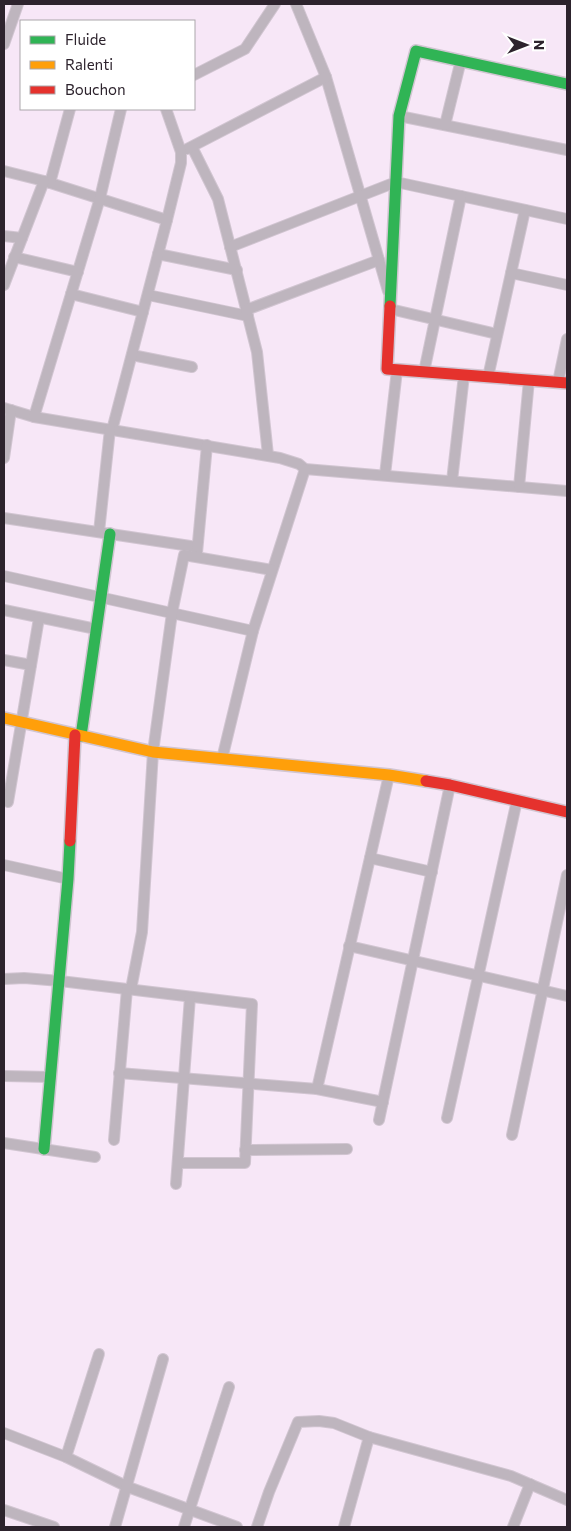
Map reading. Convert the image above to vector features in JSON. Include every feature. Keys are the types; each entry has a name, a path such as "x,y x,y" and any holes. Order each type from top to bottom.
{"street":[{"path":"4,44 18,4"},
{"path":"195,74 245,49 275,4"},
{"path":"296,4 326,77 390,304"},
{"path":"567,84 416,50 399,116 387,369 562,383 567,339"},
{"path":"445,125 461,60"},
{"path":"181,152 326,77"},
{"path":"4,285 14,257 47,182 70,110"},
{"path":"34,417 100,198 121,110"},
{"path":"44,1149 60,981 78,735 101,598 111,429 168,220 180,163 181,152 166,110"},
{"path":"399,116 567,150"},
{"path":"192,147 218,199 257,352 268,456"},
{"path":"4,171 47,182 168,220"},
{"path":"230,247 396,182 567,219"},
{"path":"424,372 461,196"},
{"path":"488,377 525,210"},
{"path":"4,236 22,238"},
{"path":"158,254 236,270"},
{"path":"14,257 78,272"},
{"path":"148,295 247,313 379,260"},
{"path":"511,273 567,285"},
{"path":"71,294 143,312"},
{"path":"390,304 435,320 497,334"},
{"path":"132,355 192,367"},
{"path":"385,476 397,370"},
{"path":"452,481 464,375"},
{"path":"519,487 529,380"},
{"path":"4,458 7,409 34,417 268,456 299,464 305,468 567,491"},
{"path":"197,552 207,445"},
{"path":"222,759 253,631 305,468"},
{"path":"4,518 105,533 272,570"},
{"path":"114,1140 119,1073 129,989 142,932 153,752 172,614 184,554 197,552"},
{"path":"4,576 253,631"},
{"path":"4,610 96,629"},
{"path":"8,802 39,618"},
{"path":"4,660 31,665"},
{"path":"4,718 153,752 389,775 450,785 567,812"},
{"path":"317,1089 389,775"},
{"path":"379,1120 450,785"},
{"path":"447,1118 517,800"},
{"path":"370,858 432,872"},
{"path":"4,865 68,879"},
{"path":"512,1135 567,875"},
{"path":"349,946 567,996"},
{"path":"4,979 24,978 60,981 252,1004 244,1163 178,1163"},
{"path":"176,1184 190,997"},
{"path":"119,1073 317,1089 383,1102"},
{"path":"4,1076 50,1077"},
{"path":"4,1143 95,1157"},
{"path":"245,1150 347,1149"},
{"path":"66,1457 99,1354"},
{"path":"115,1527 128,1487 163,1359"},
{"path":"184,1527 229,1387"},
{"path":"257,1527 268,1492 298,1422 319,1421 334,1423 369,1437 502,1473 567,1500"},
{"path":"4,1433 66,1457 128,1487 237,1527"},
{"path":"344,1527 369,1437"},
{"path":"514,1527 530,1484"},
{"path":"4,1510 54,1527"}],"traffic: fast":[{"path":"390,306 399,116 416,51 567,84"},
{"path":"81,736 110,534"},
{"path":"44,1149 70,841"}],"traffic: slow":[{"path":"4,718 153,752 389,775 426,781"}],"traffic: jam":[{"path":"390,306 387,369 567,383"},
{"path":"70,841 75,735"},
{"path":"426,781 567,812"}]}
